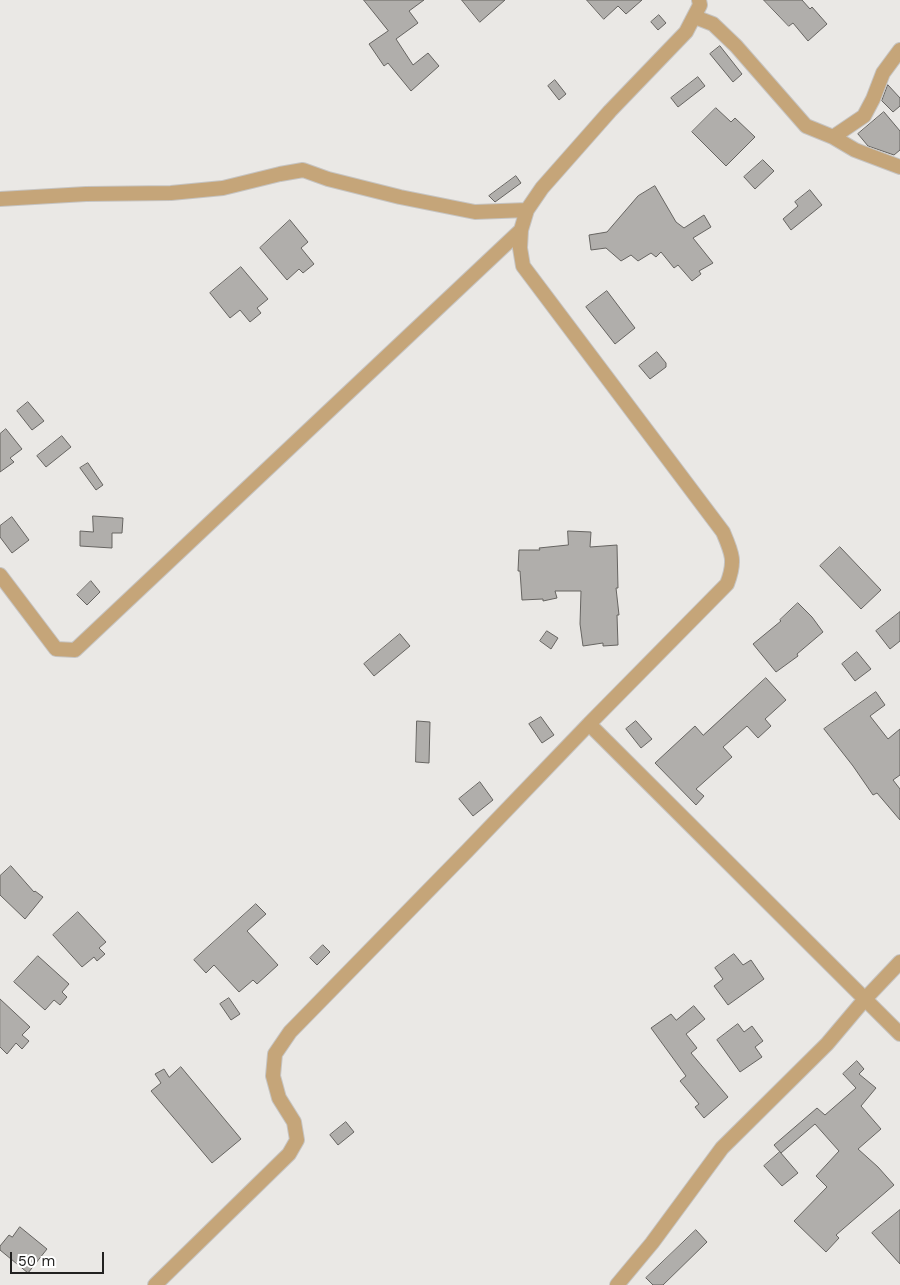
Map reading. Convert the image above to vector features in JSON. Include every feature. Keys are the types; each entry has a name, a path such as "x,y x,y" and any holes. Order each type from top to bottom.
{"street":[{"path":"155,1285 289,1154 297,1140 294,1122 279,1098 274,1076 275,1054 290,1032 727,584 732,570 733,554 722,532 523,266 520,248 527,210 542,188 610,111 686,32 695,18 700,5 699,0"},
{"path":"695,18 712,24 736,46 806,126 833,137 855,150 900,167"},
{"path":"833,137 864,116 883,73 900,50"},
{"path":"0,199 86,194 171,193 223,188 303,170 328,179 364,188 475,212 527,210"},
{"path":"0,574 56,649 75,650 522,230"},
{"path":"589,724 900,1034"},
{"path":"617,1285 652,1243 722,1148 827,1044 865,999 900,962"}],"building":[{"path":"364,0 424,0 409,11 418,23 396,39 413,65 428,53 439,66 411,91 388,63 384,66 369,44 388,31"},
{"path":"462,0 505,0 480,22"},
{"path":"587,0 642,0 626,14 618,6 604,19"},
{"path":"764,0 802,0 810,9 812,7 827,24 808,41 793,23 789,26"},
{"path":"659,15 666,23 658,30 651,22"},
{"path":"720,46 742,74 733,82 710,54"},
{"path":"698,77 705,86 678,107 671,98"},
{"path":"555,80 566,94 559,100 548,86"},
{"path":"888,85 900,98 900,106 893,112 882,101"},
{"path":"716,108 731,122 735,118 755,137 726,166 692,132"},
{"path":"884,112 900,131 900,150 894,155 868,146 858,134"},
{"path":"763,160 774,171 755,189 744,177"},
{"path":"516,176 521,183 495,202 489,196"},
{"path":"655,186 676,222 684,228 704,215 711,227 693,238 713,263 699,271 701,274 692,281 678,265 674,268 661,252 656,257 651,253 638,261 631,255 621,261 606,248 591,250 589,235 607,232 638,196"},
{"path":"810,190 822,205 791,230 783,219 798,206 795,202"},
{"path":"290,220 308,242 301,248 314,264 303,273 299,269 287,280 260,248"},
{"path":"241,267 268,299 257,308 261,313 250,322 240,310 230,318 210,293"},
{"path":"607,291 635,328 615,344 586,307"},
{"path":"657,352 666,363 666,367 650,379 639,366"},
{"path":"28,402 44,421 32,430 17,411"},
{"path":"6,429 22,449 10,458 14,462 0,472 0,434"},
{"path":"62,436 71,447 46,467 37,456"},
{"path":"88,463 103,485 96,490 80,468"},
{"path":"93,516 123,518 122,533 112,533 112,548 80,546 80,531 93,532"},
{"path":"12,517 29,540 12,553 0,537 0,526"},
{"path":"568,531 591,532 590,547 617,545 618,645 603,646 603,643 583,646 580,624 581,591 555,591 557,598 543,601 543,599 522,600 520,571 518,571 519,550 540,550 539,548 568,545"},
{"path":"840,547 881,590 861,609 820,566"},
{"path":"91,581 100,592 87,605 77,595"},
{"path":"798,603 823,632 797,654 798,656 776,672 753,644 781,621"},
{"path":"900,612 900,641 890,649 876,631"},
{"path":"547,631 558,638 551,649 540,641"},
{"path":"400,634 410,646 374,676 364,664"},
{"path":"857,652 871,669 855,681 842,664"},
{"path":"766,678 786,700 765,719 771,726 758,738 747,726 723,747 732,757 696,789 704,796 696,805 655,763 695,726 703,735"},
{"path":"876,692 885,705 870,716 888,739 900,729 900,775 893,780 900,789 900,820 877,793 873,795 824,729"},
{"path":"541,717 554,735 542,743 529,724"},
{"path":"417,721 430,722 429,763 416,762"},
{"path":"636,721 652,739 641,748 626,729"},
{"path":"480,782 493,800 473,816 459,799"},
{"path":"11,866 34,892 43,897 25,919 0,895 0,876"},
{"path":"256,904 266,914 247,931 278,965 257,984 253,980 239,992 214,965 206,973 194,960"},
{"path":"78,912 106,942 99,948 105,954 97,961 94,957 82,967 53,935"},
{"path":"323,945 330,952 317,965 310,958"},
{"path":"734,954 743,965 751,960 764,979 728,1005 714,986 723,979 715,968"},
{"path":"38,956 69,984 62,992 67,997 60,1005 54,1000 45,1010 14,982"},
{"path":"229,998 240,1014 231,1020 220,1004"},
{"path":"0,999 30,1027 22,1035 29,1041 22,1049 16,1043 7,1054 0,1047"},
{"path":"694,1006 705,1019 686,1034 697,1048 691,1053 728,1097 704,1118 695,1107 699,1104 680,1081 686,1076 651,1028 671,1014 676,1020"},
{"path":"738,1024 744,1032 752,1026 763,1041 755,1047 762,1057 740,1072 717,1040"},
{"path":"857,1061 864,1069 859,1074 876,1088 861,1106 881,1129 858,1149 894,1185 836,1235 839,1238 826,1252 794,1221 827,1187 816,1176 839,1151 815,1124 781,1153 774,1145 817,1108 825,1115 856,1088 843,1074"},
{"path":"181,1067 241,1139 212,1163 151,1091 161,1083 155,1074 164,1069 169,1077"},
{"path":"346,1122 354,1132 338,1145 330,1135"},
{"path":"780,1152 798,1173 782,1186 764,1166"},
{"path":"900,1210 900,1264 872,1233"},
{"path":"20,1227 47,1249 28,1273 0,1250 0,1246 9,1235 12,1237"},
{"path":"696,1230 707,1242 663,1285 653,1285 646,1278"}]}
